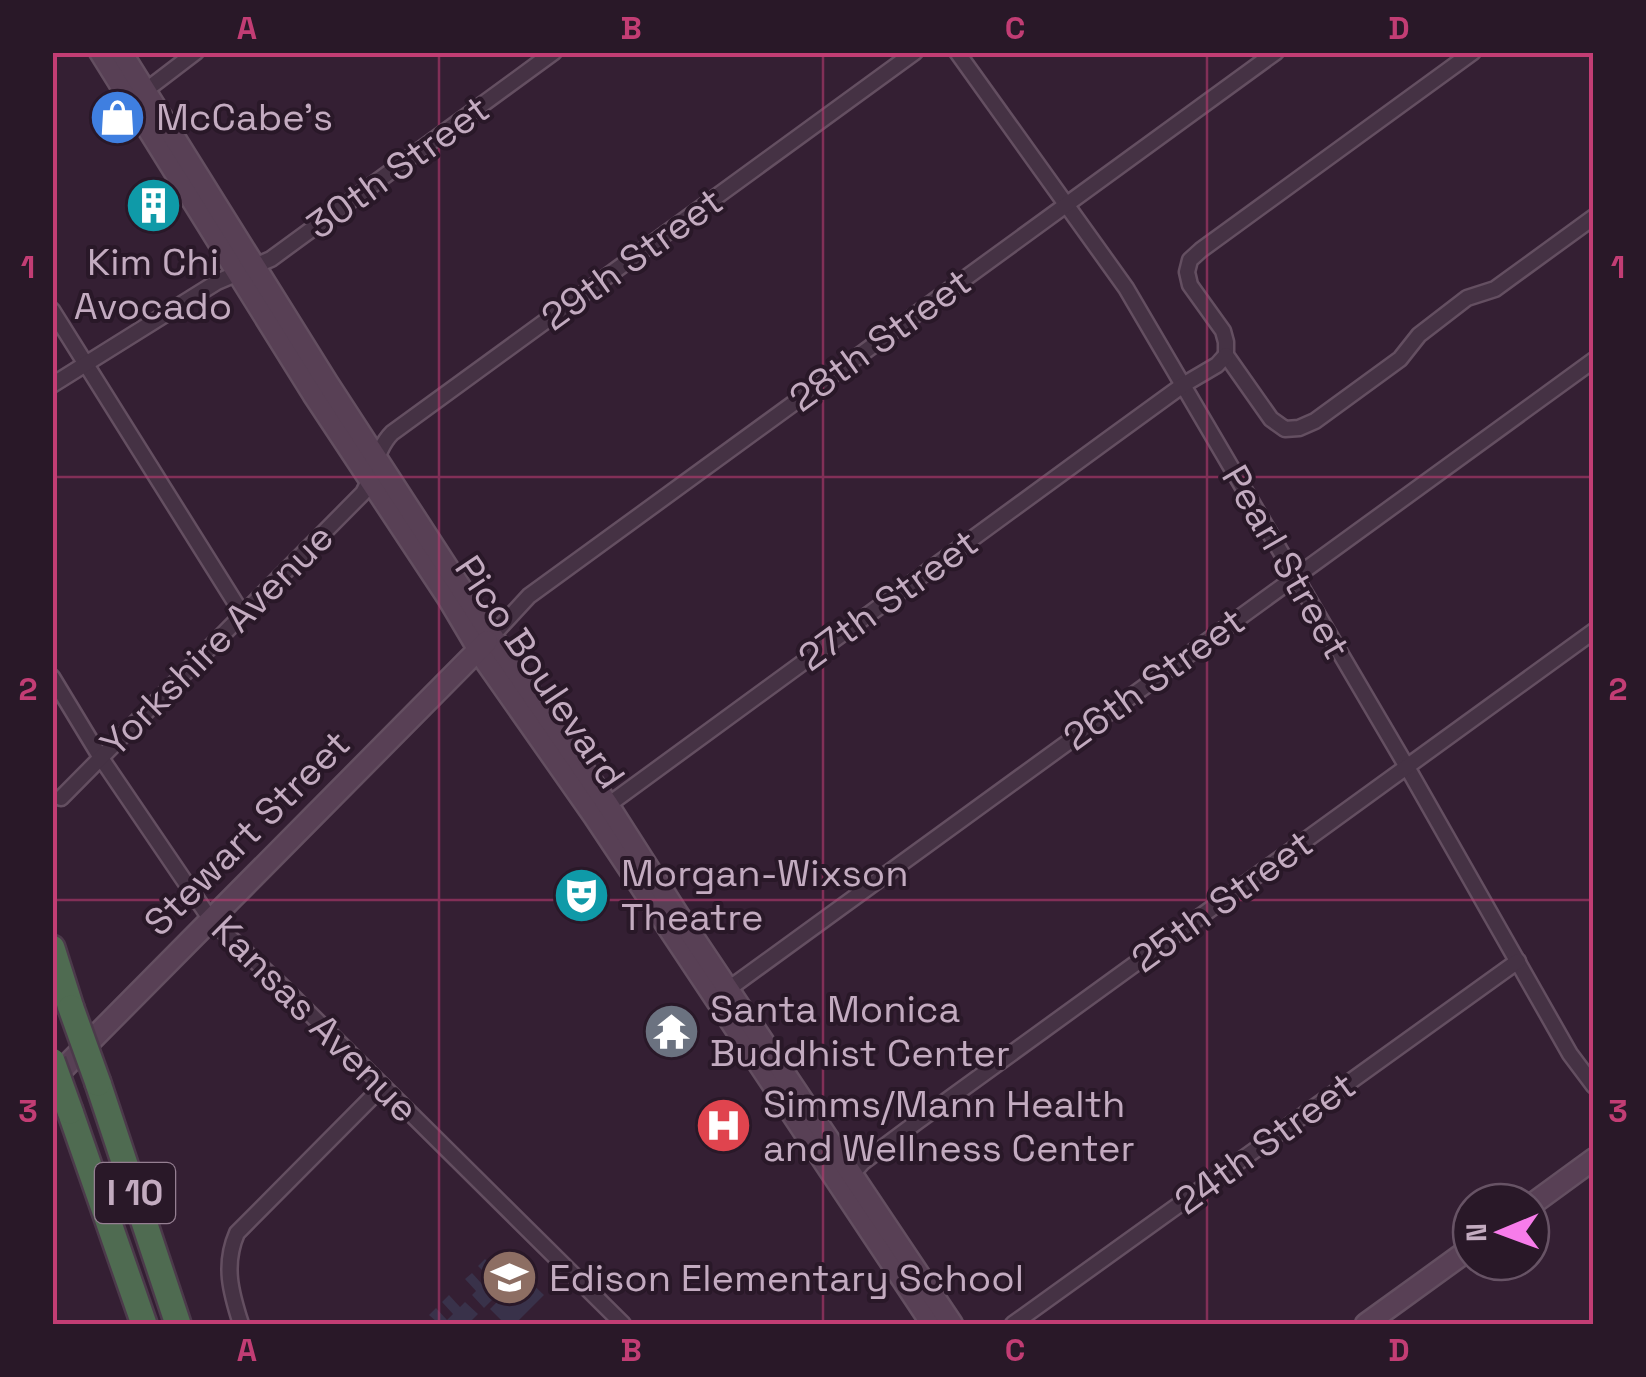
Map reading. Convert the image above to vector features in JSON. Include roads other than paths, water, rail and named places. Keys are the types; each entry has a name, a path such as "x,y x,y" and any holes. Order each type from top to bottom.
{"highway":[{"name":"I 10","path":"52,948 178,1317"},
{"name":"I 10","path":"52,1062 144,1324"}],"main road":[{"name":"Pico Boulevard","path":"100,52 137,96 246,270 370,481 448,598 485,643"},
{"name":"Pico Boulevard","path":"120,52 137,96"},
{"name":"Pico Boulevard","path":"246,270 378,460 485,643 601,810 848,1183 952,1324"},
{"name":"Stewart Street","path":"52,1080 485,643"},
{"path":"1551,1190 1594,1159"},
{"name":"Pico Boulevard","path":"848,1183 932,1324"},
{"path":"1366,1324 1451,1262"}],"street":[{"path":"137,96 196,52"},
{"name":"30th Street","path":"52,385 216,282 271,259 554,52"},
{"name":"29th Street","path":"370,481 383,442 392,433 915,52"},
{"name":"Pearl Street","path":"956,52 1126,288 1570,1054 1594,1086"},
{"name":"28th Street","path":"485,643 529,596 1276,52"},
{"path":"1473,52 1190,260 1190,285 1223,331 1226,356 1271,419 1284,429 1300,428 1315,421 1400,359 1419,335 1466,298 1495,289 1594,217"},
{"path":"52,310 243,615"},
{"name":"27th Street","path":"601,810 1226,356"},
{"name":"26th Street","path":"722,995 1594,360"},
{"name":"Yorkshire Avenue","path":"61,798 363,493 370,481"},
{"name":"25th Street","path":"848,1183 862,1163 1594,631"},
{"name":"Kansas Avenue","path":"52,677 101,758 212,920 623,1324"},
{"name":"24th Street","path":"1013,1324 1518,961"},
{"path":"240,1324 230,1290 228,1258 237,1233 383,1086"}],"place":[{"name":"McCabe's","path":"117,117"},
{"name":"Kim Chi Avocado","path":"153,205"},
{"name":"Morgan-Wixson Theatre","path":"582,895"},
{"name":"Santa Monica Buddhist Center","path":"671,1031"},
{"name":"Simms/Mann Health and Wellness Center","path":"724,1126"},
{"name":"Edison Elementary School","path":"510,1278"}]}
